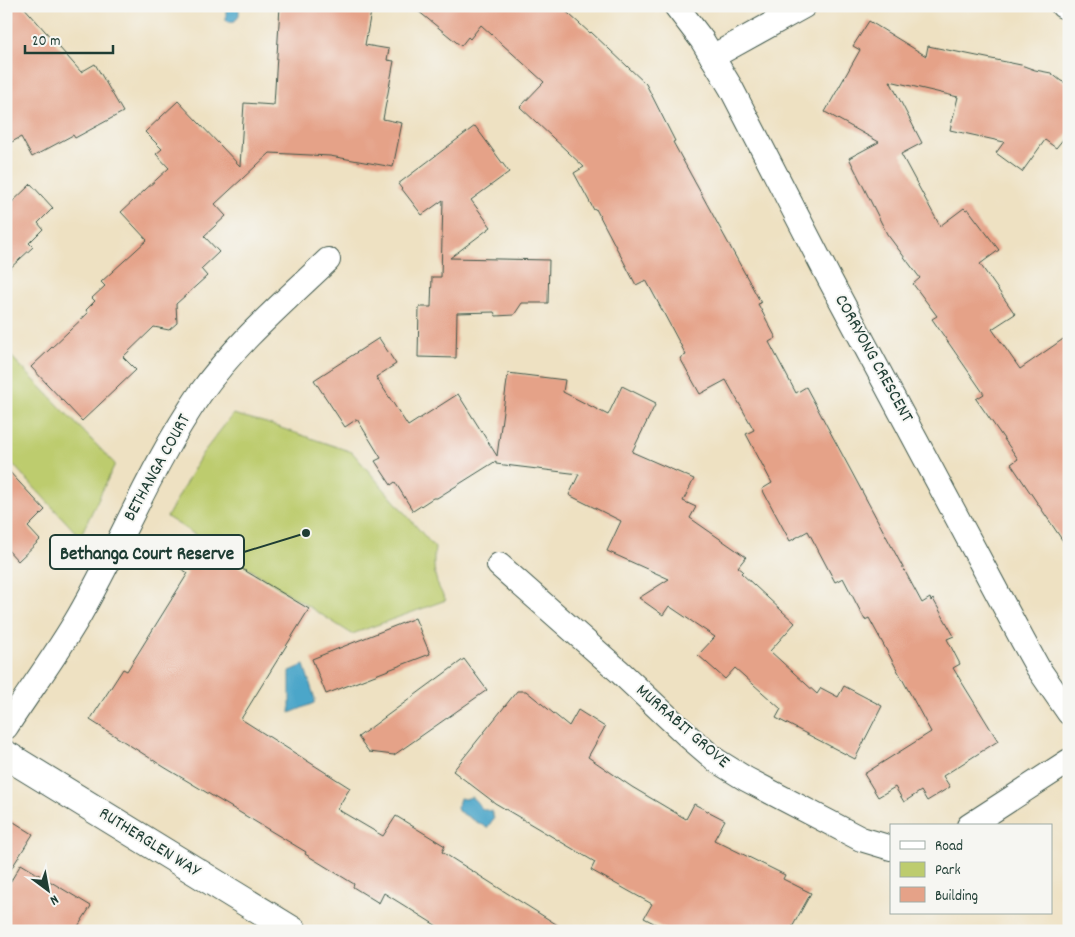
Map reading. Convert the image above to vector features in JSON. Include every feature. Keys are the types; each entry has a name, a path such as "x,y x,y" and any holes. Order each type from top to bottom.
{"street":[{"name":"CORRYONG CRESCENT","path":"676,6 712,57 736,97 829,278 1023,641 1069,713"},
{"path":"712,57 804,6"},
{"path":"1063,6 1069,8"},
{"name":"BETHANGA COURT","path":"6,727 78,618 111,558 166,448 201,393 236,351 328,260"},
{"name":"MURRABIT GROVE","path":"499,565 717,761 746,779 861,839 890,848"},
{"name":"RUTHERGLEN WAY","path":"6,755 292,931"},
{"path":"972,824 1069,762"}],"green space":[{"path":"6,351 115,464 80,537 6,457"},
{"path":"233,414 263,422 352,452 435,548 435,576 446,600 352,634 167,517 202,454"}],"water":[{"path":"226,6 239,6 239,15 235,21 229,22 226,20"},
{"path":"304,665 315,699 314,703 290,713 290,671"},
{"path":"471,797 481,807 491,811 494,818 487,828 458,811 460,798"}],"building":[{"path":"15,6 23,6 81,72 95,64 123,112 75,138 73,135 32,157 21,137 6,145 6,14"},
{"path":"280,6 372,6 365,45 389,49 387,60 394,61 383,119 402,123 393,167 330,156 270,153 215,204 226,216 204,236 219,252 201,269 207,276 176,304 177,323 169,330 154,327 123,357 136,370 82,421 31,367 88,313 86,310 95,301 92,298 105,286 101,282 147,240 121,212 169,168 156,154 162,149 145,132 178,101 240,166 244,103 274,105"},
{"path":"412,6 560,6 591,32 646,84 675,141 673,142 761,303 758,304 776,338 769,342 796,393 806,387 922,603 930,598 931,601 933,599 954,636 947,639 960,664 953,668 998,741 943,776 950,787 927,801 921,791 904,802 895,787 878,797 864,774 931,732 869,618 865,620 843,578 835,582 808,531 790,541 762,489 772,483 746,434 754,430 726,380 700,394 680,358 686,355 646,280 636,285 596,209 594,210 574,173 584,167 520,107 544,82 481,25 470,39 468,37 461,46"},
{"path":"869,21 926,56 928,46 1051,73 1061,81 1069,84 1069,132 1056,148 1045,140 1022,172 996,153 1004,142 950,130 958,97 890,81 922,143 901,154 940,226 964,208 968,209 999,250 980,264 1015,314 992,329 1020,369 1069,335 1069,550 1011,464 1018,459 976,399 984,394 932,319 937,316 913,284 920,278 887,234 849,158 879,142 825,112 860,50 853,46"},
{"path":"475,126 509,172 471,200 491,227 450,258 549,260 548,303 522,303 514,315 496,316 494,312 457,313 456,358 418,357 419,307 431,307 432,277 441,277 443,200 422,215 398,184"},
{"path":"31,184 53,208 38,223 43,229 29,243 33,247 6,272 6,208"},
{"path":"379,338 396,364 376,377 408,426 458,394 497,456 508,373 565,380 563,392 608,415 622,386 656,403 632,452 694,479 683,501 696,507 690,518 746,557 738,567 743,571 741,573 795,623 770,651 817,694 821,688 838,697 844,686 882,706 855,759 776,718 781,709 735,668 725,679 698,655 715,637 669,606 663,615 639,598 669,579 607,551 621,521 569,495 579,474 496,464 496,461 413,511 395,482 391,485 375,461 381,458 357,419 345,427 314,380"},
{"path":"6,468 45,510 28,527 40,540 18,561 6,548"},
{"path":"197,539 226,555 224,558 309,609 241,719 350,788 337,809 383,836 396,816 445,846 442,852 567,931 445,931 384,893 379,903 353,887 354,884 305,854 306,852 164,767 90,720 123,669 127,671 188,573 178,567"},
{"path":"415,618 430,654 326,694 312,659"},
{"path":"464,659 487,690 394,755 369,752 358,737"},
{"path":"517,691 526,691 569,726 578,710 605,727 588,757 632,787 686,819 694,804 725,820 714,840 785,875 783,879 811,893 790,931 669,931 644,918 652,904 591,870 595,862 495,803 453,771"},
{"path":"6,817 33,834 6,877"},
{"path":"21,864 91,906 75,931 6,931 6,889"}],"place":[{"name":"Bethanga Court Reserve","path":"306,533"}]}
